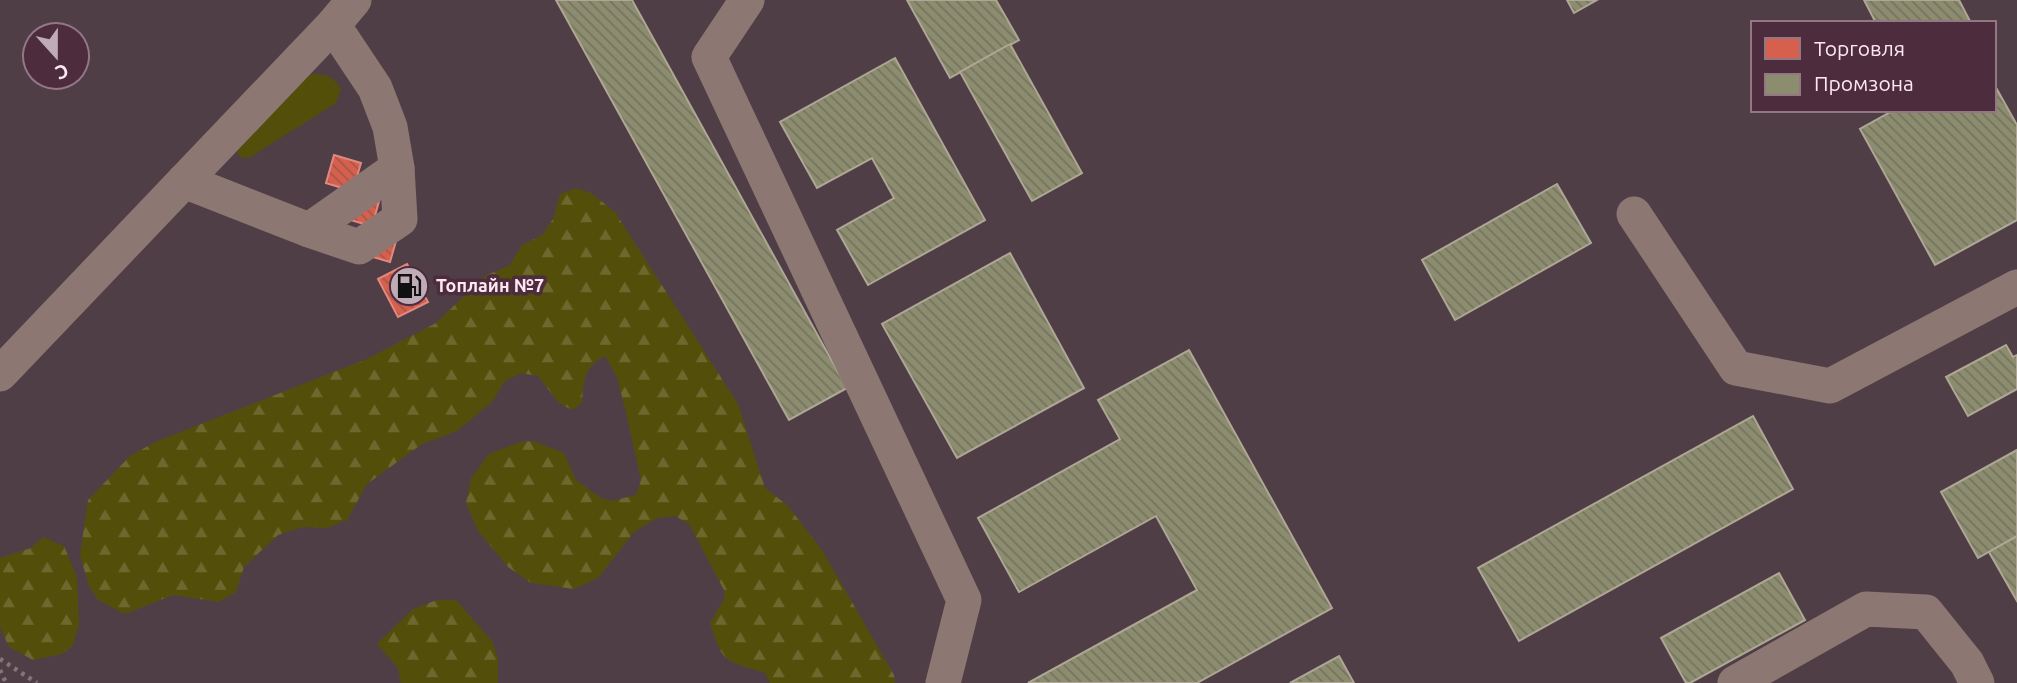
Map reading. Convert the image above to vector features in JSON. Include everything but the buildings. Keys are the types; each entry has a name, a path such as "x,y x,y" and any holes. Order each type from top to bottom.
{"street":[{"path":"747,0 709,57 964,600 943,683"},
{"path":"0,374 43,332 184,181 344,12 390,127 397,168 309,230 184,181"},
{"path":"1634,214 1735,368 1830,386 2017,287"},
{"path":"1735,683 1866,609 1926,612 1967,663 1977,683"}],"path":[{"path":"0,659 37,683"},
{"path":"0,670 6,683"}],"green space":[{"path":"315,74 333,79 341,89 336,103 249,158 240,157 237,152 238,143 301,77"},
{"path":"576,188 591,193 615,212 738,404 765,488 787,505 822,550 894,675 895,683 770,683 765,673 727,658 718,646 710,623 724,599 724,590 689,524 675,516 657,518 634,532 598,578 574,589 531,583 508,567 478,531 466,503 471,478 489,454 520,442 533,441 564,453 576,480 601,498 612,501 636,495 641,480 627,417 617,377 605,356 592,365 584,381 582,403 572,410 559,403 538,376 521,373 505,381 492,402 457,431 422,444 367,484 347,520 327,528 303,527 278,535 244,567 236,592 219,602 173,595 125,614 98,600 89,586 80,555 88,500 130,456 155,442 367,359 436,323 485,276 510,265 522,245 542,235 553,219 560,194"},
{"path":"43,537 64,546 77,577 79,624 73,645 62,654 33,660 9,647 0,627 0,558 31,548"},
{"path":"437,600 456,600 492,641 498,658 498,683 401,683 398,668 377,644 413,609"}],"place":[{"name":"Топлайн №7","path":"409,286"}]}
